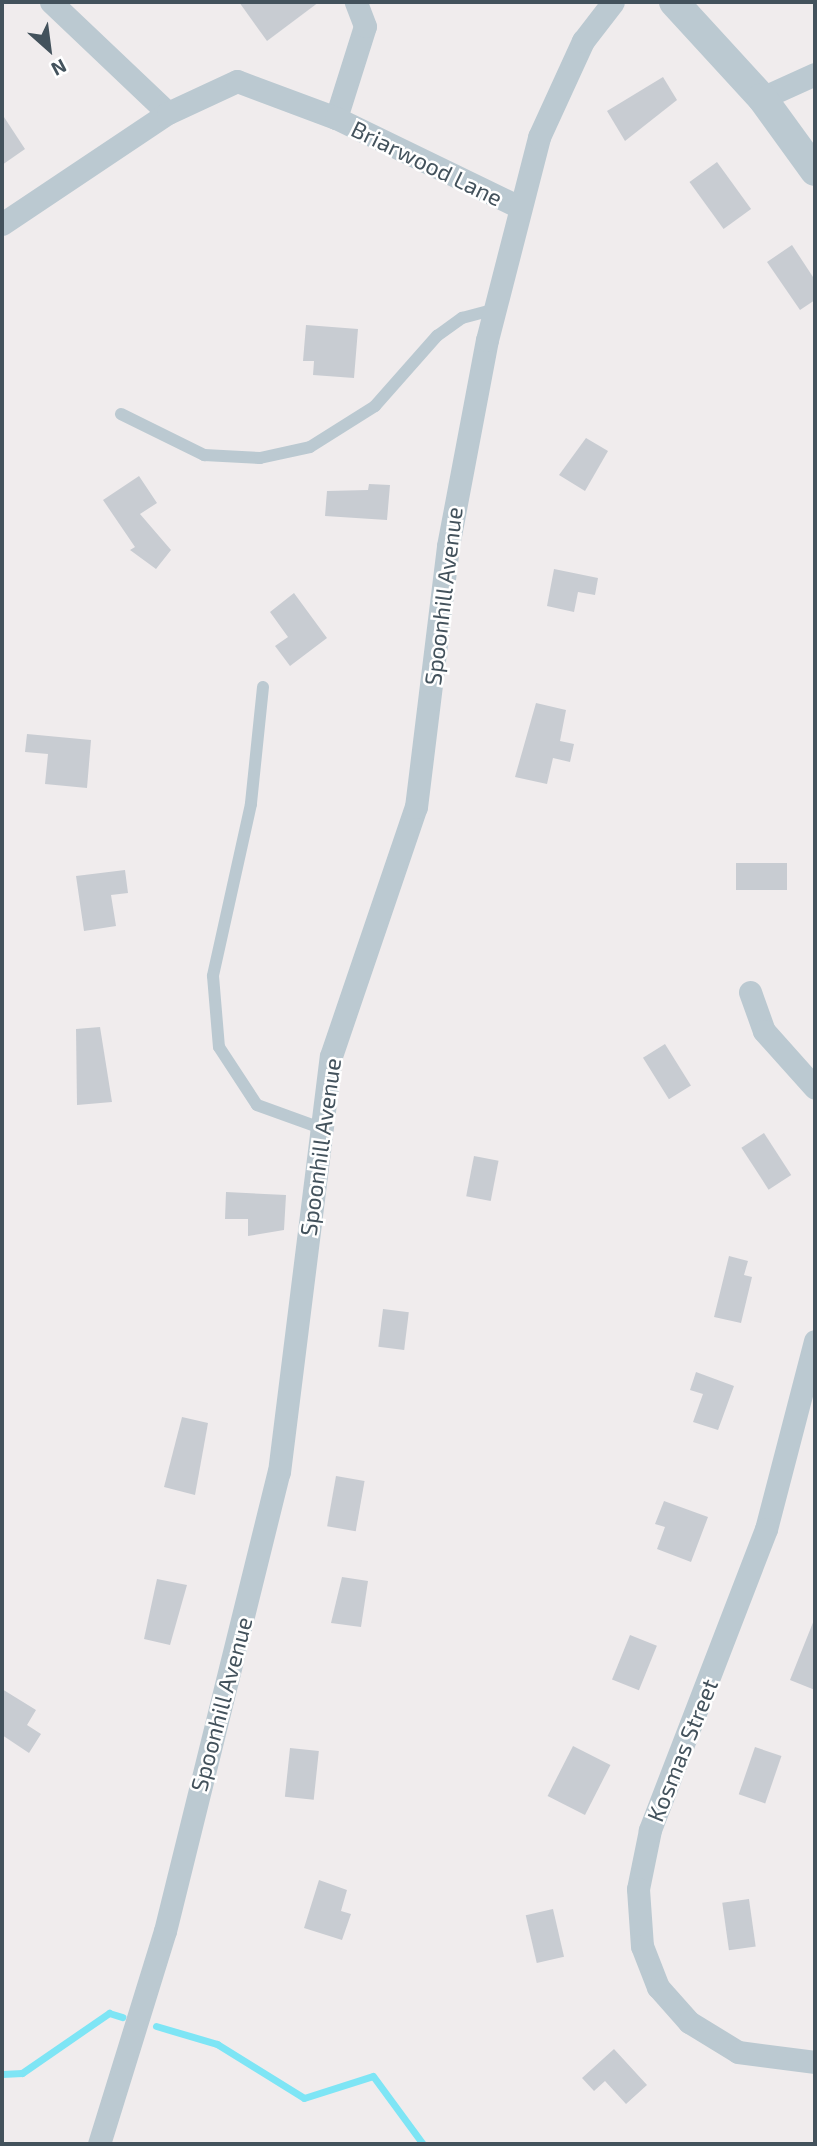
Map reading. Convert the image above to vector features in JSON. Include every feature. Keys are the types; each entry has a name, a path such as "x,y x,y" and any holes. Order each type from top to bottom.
{"street":[{"path":"51,2 168,113"},
{"name":"Briarwood Lane","path":"336,118 365,26 356,2"},
{"name":"Spoonhill Avenue","path":"99,2144 169,1918 279,1472 331,1056 416,807 456,495 519,207 558,88 613,2"},
{"path":"674,2 762,98 815,171"},
{"path":"762,98 815,74"},
{"name":"Briarwood Lane","path":"2,224 168,113 237,81 336,118 519,207"},
{"path":"750,992 764,1031 815,1088"},
{"name":"Kosmas Street","path":"815,1341 766,1529 668,1781 638,1889 642,1946 658,1987 689,2022 738,2052 815,2062"}],"lane":[{"path":"121,414 204,455 260,458 310,447 375,407 437,336 462,318 495,309"},
{"path":"263,687 251,804 213,976 219,1047 257,1105 321,1128"}],"building":[{"path":"239,2 319,2 267,41"},
{"path":"663,77 677,100 625,141 607,111"},
{"path":"2,114 25,149 2,165"},
{"path":"717,162 751,209 724,229 689,182"},
{"path":"792,245 815,280 815,300 800,310 767,262"},
{"path":"306,325 358,329 354,378 313,375 314,361 303,361"},
{"path":"586,438 608,451 585,491 559,475"},
{"path":"139,476 157,503 140,514 171,550 156,569 130,550 135,547 103,500"},
{"path":"369,484 390,485 387,520 325,516 327,491 368,490"},
{"path":"554,569 598,578 595,595 578,592 574,612 547,606"},
{"path":"294,593 327,638 290,666 275,646 288,637 270,612"},
{"path":"536,703 566,710 560,741 574,744 570,762 553,758 547,784 515,777"},
{"path":"27,734 91,740 87,788 45,784 48,754 25,752"},
{"path":"736,863 787,863 787,890 736,890"},
{"path":"125,870 128,893 111,895 116,926 84,931 76,876"},
{"path":"100,1027 112,1102 77,1105 76,1029"},
{"path":"665,1044 691,1086 669,1099 643,1058"},
{"path":"764,1133 791,1175 769,1190 741,1148"},
{"path":"474,1156 499,1161 491,1201 466,1196"},
{"path":"226,1192 286,1195 284,1230 248,1236 248,1219 225,1219"},
{"path":"729,1256 748,1261 744,1275 752,1277 741,1323 714,1317"},
{"path":"383,1309 409,1312 404,1350 378,1347"},
{"path":"696,1372 734,1386 718,1430 693,1422 703,1394 690,1390"},
{"path":"182,1417 208,1423 195,1495 164,1487"},
{"path":"336,1476 365,1481 356,1531 327,1526"},
{"path":"664,1501 708,1517 691,1562 657,1549 665,1527 655,1524"},
{"path":"342,1577 368,1581 361,1627 331,1623"},
{"path":"157,1579 187,1585 170,1645 144,1639"},
{"path":"815,1620 815,1690 790,1680"},
{"path":"630,1635 657,1646 639,1690 612,1680"},
{"path":"2,1689 36,1710 27,1725 41,1734 29,1753 2,1735"},
{"path":"573,1746 610,1765 585,1815 548,1796"},
{"path":"755,1747 781,1756 765,1803 739,1794"},
{"path":"290,1748 319,1751 314,1800 285,1797"},
{"path":"319,1880 347,1890 341,1911 351,1914 342,1940 304,1928"},
{"path":"749,1899 756,1947 729,1950 722,1903"},
{"path":"553,1909 564,1957 537,1963 526,1915"},
{"path":"614,2049 647,2085 626,2104 605,2081 594,2091 582,2078"}],"waterway":[{"path":"2,2074 22,2073 109,2013 122,2017"},
{"path":"156,2026 217,2044 304,2098 373,2076 423,2144"}]}
